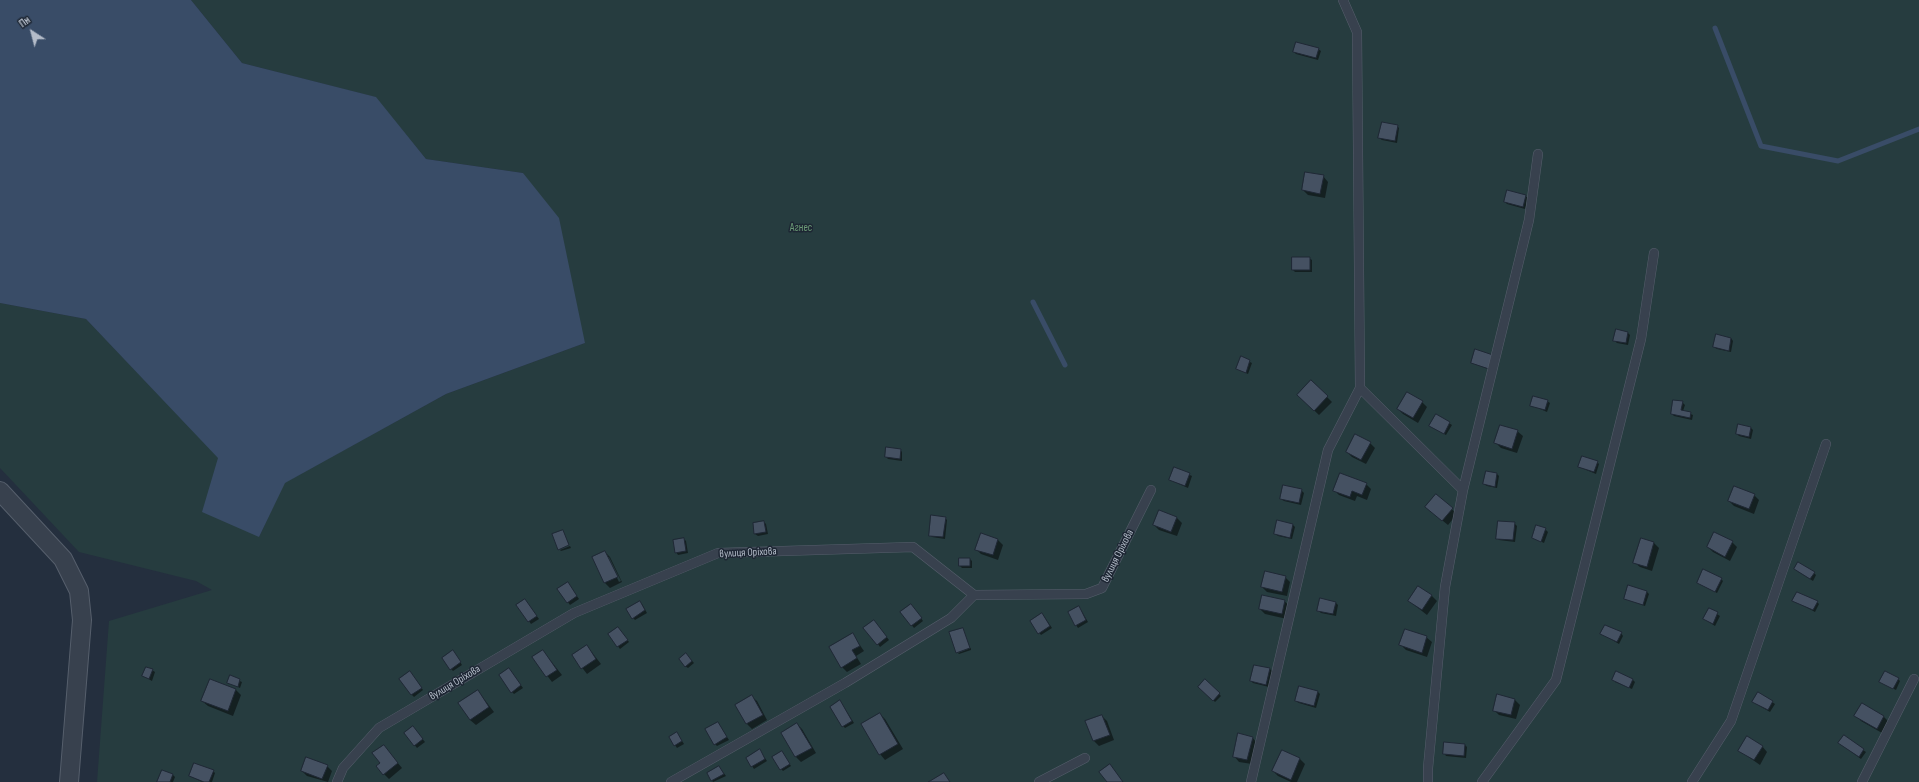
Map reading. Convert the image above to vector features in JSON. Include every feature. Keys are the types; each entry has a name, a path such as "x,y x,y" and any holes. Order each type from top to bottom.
{"street":[{"path":"0,491 63,559 79,591 82,620 69,763 69,782"}],"lane":[{"path":"1251,782 1328,450 1360,388 1357,32 1343,0"},
{"path":"1428,782 1428,768 1445,587 1463,490 1530,220 1538,154"},
{"path":"1482,782 1556,680 1641,339 1654,252"},
{"path":"1360,388 1463,490"},
{"path":"1692,782 1731,721 1826,444"},
{"name":"вулиця Оріхова","path":"337,782 343,768 379,728 574,613 718,553 913,547 974,595 1086,594 1102,588 1151,490"},
{"path":"671,782 865,671 951,618 974,595"},
{"path":"1862,782 1914,679 1919,686"},
{"path":"1039,782 1085,758"}],"green space":[{"name":"Агнес","path":"191,0 1919,0 1919,782 97,782 109,621 212,590 196,581 79,552 0,468 0,303 86,319 219,458 259,537 284,483 446,394 585,343 523,173 426,159 375,97 242,63"}],"water":[{"path":"0,0 191,0 242,63 376,97 426,159 523,173 559,218 585,343 446,394 285,483 259,537 202,512 218,458 86,319 0,303"}],"building":[{"path":"1296,42 1319,48 1316,58 1293,52"},
{"path":"1382,122 1398,125 1395,141 1378,138"},
{"path":"1305,172 1324,175 1320,194 1302,190"},
{"path":"1507,190 1526,195 1523,207 1504,202"},
{"path":"1292,257 1310,257 1310,270 1292,270"},
{"path":"1616,329 1628,332 1626,343 1613,341"},
{"path":"1716,334 1731,338 1729,351 1713,347"},
{"path":"1475,349 1493,355 1489,369 1471,363"},
{"path":"1241,356 1250,360 1246,373 1236,369"},
{"path":"1311,380 1328,396 1314,411 1297,395"},
{"path":"1407,392 1423,401 1413,418 1397,409"},
{"path":"1533,396 1548,400 1545,410 1530,406"},
{"path":"1673,400 1683,401 1681,410 1691,412 1690,418 1671,414"},
{"path":"1436,414 1450,422 1444,434 1429,426"},
{"path":"1738,424 1751,427 1749,437 1736,434"},
{"path":"1500,425 1518,430 1512,449 1494,443"},
{"path":"1355,434 1371,442 1361,460 1346,452"},
{"path":"886,447 901,449 900,459 885,457"},
{"path":"1582,456 1598,461 1594,472 1578,467"},
{"path":"1174,467 1190,473 1185,486 1169,480"},
{"path":"1486,471 1497,473 1495,487 1483,484"},
{"path":"1340,473 1367,483 1362,495 1352,491 1350,497 1333,491"},
{"path":"1283,485 1302,489 1299,503 1280,499"},
{"path":"1734,486 1755,494 1749,509 1728,501"},
{"path":"1436,494 1453,508 1442,521 1425,507"},
{"path":"1159,510 1177,517 1171,532 1153,525"},
{"path":"931,515 946,517 943,537 929,536"},
{"path":"1277,520 1293,524 1290,538 1274,534"},
{"path":"764,521 766,532 754,534 753,523"},
{"path":"1498,521 1515,522 1513,540 1496,539"},
{"path":"1536,525 1546,528 1541,542 1532,538"},
{"path":"563,530 569,545 558,550 552,534"},
{"path":"1714,532 1733,541 1725,557 1707,547"},
{"path":"981,533 998,539 993,555 975,550"},
{"path":"684,538 686,551 675,553 673,540"},
{"path":"1641,538 1654,542 1647,567 1633,563"},
{"path":"605,551 618,577 604,583 592,557"},
{"path":"959,558 970,558 970,566 959,566"},
{"path":"1798,562 1815,572 1810,579 1794,569"},
{"path":"1703,569 1722,578 1715,592 1697,583"},
{"path":"1265,571 1286,576 1282,592 1261,587"},
{"path":"568,582 577,596 567,603 557,589"},
{"path":"1628,585 1647,591 1643,605 1624,599"},
{"path":"1418,586 1432,595 1422,610 1408,601"},
{"path":"1797,592 1818,601 1813,610 1792,601"},
{"path":"1262,595 1285,600 1282,614 1259,609"},
{"path":"1320,598 1336,602 1333,614 1317,611"},
{"path":"525,599 537,616 528,622 516,605"},
{"path":"640,601 645,610 632,619 626,609"},
{"path":"911,604 922,618 911,626 900,612"},
{"path":"1079,606 1086,620 1075,626 1068,612"},
{"path":"1709,608 1718,612 1713,624 1703,619"},
{"path":"1042,613 1050,626 1038,634 1030,621"},
{"path":"874,620 887,637 877,645 863,628"},
{"path":"1605,625 1622,632 1617,642 1600,634"},
{"path":"618,627 628,640 617,647 608,634"},
{"path":"963,628 970,648 956,653 949,632"},
{"path":"1405,629 1427,636 1422,653 1399,645"},
{"path":"853,633 860,646 852,650 857,658 841,668 829,647"},
{"path":"587,645 596,659 581,669 572,655"},
{"path":"453,650 461,662 450,670 442,658"},
{"path":"543,650 557,670 546,677 532,657"},
{"path":"686,653 692,661 685,667 679,659"},
{"path":"1254,665 1270,668 1266,685 1250,681"},
{"path":"146,667 153,669 149,679 142,676"},
{"path":"509,668 521,685 511,693 499,675"},
{"path":"410,671 422,688 411,695 399,679"},
{"path":"1616,671 1633,679 1629,688 1612,680"},
{"path":"1885,671 1899,678 1893,689 1879,682"},
{"path":"230,675 240,679 238,687 227,683"},
{"path":"210,679 236,689 228,711 201,701"},
{"path":"1205,679 1220,693 1213,701 1198,687"},
{"path":"1299,686 1318,691 1314,706 1295,701"},
{"path":"478,690 489,707 470,720 458,703"},
{"path":"1758,692 1773,701 1768,710 1752,702"},
{"path":"1497,694 1515,699 1511,715 1493,711"},
{"path":"752,695 763,715 746,724 735,705"},
{"path":"840,700 852,721 842,727 830,707"},
{"path":"1862,703 1884,716 1877,729 1854,716"},
{"path":"880,713 898,744 879,755 861,724"},
{"path":"1102,715 1110,735 1093,741 1085,721"},
{"path":"718,722 727,737 714,745 705,729"},
{"path":"797,723 812,748 795,757 781,733"},
{"path":"413,726 423,739 414,746 404,733"},
{"path":"677,732 682,741 674,746 669,737"},
{"path":"1238,733 1253,737 1247,760 1233,757"},
{"path":"1844,735 1864,749 1859,757 1838,743"},
{"path":"1747,736 1763,746 1754,760 1738,751"},
{"path":"1444,742 1465,744 1464,756 1443,754"},
{"path":"384,745 398,763 383,775 376,766 380,763 372,753"},
{"path":"760,749 765,759 751,767 746,758"},
{"path":"1282,750 1300,758 1291,780 1272,771"},
{"path":"782,751 790,764 780,770 772,757"},
{"path":"306,757 328,765 322,779 301,771"},
{"path":"194,763 214,770 209,782 204,782 189,776"},
{"path":"1110,764 1123,782 1107,782 1099,772"},
{"path":"719,766 724,774 711,781 707,773"},
{"path":"162,770 173,774 170,782 157,782"},
{"path":"944,773 950,782 928,782 930,781"}],"waterway":[{"path":"1715,28 1761,146 1838,161 1919,129"},
{"path":"1033,302 1065,365"}]}
